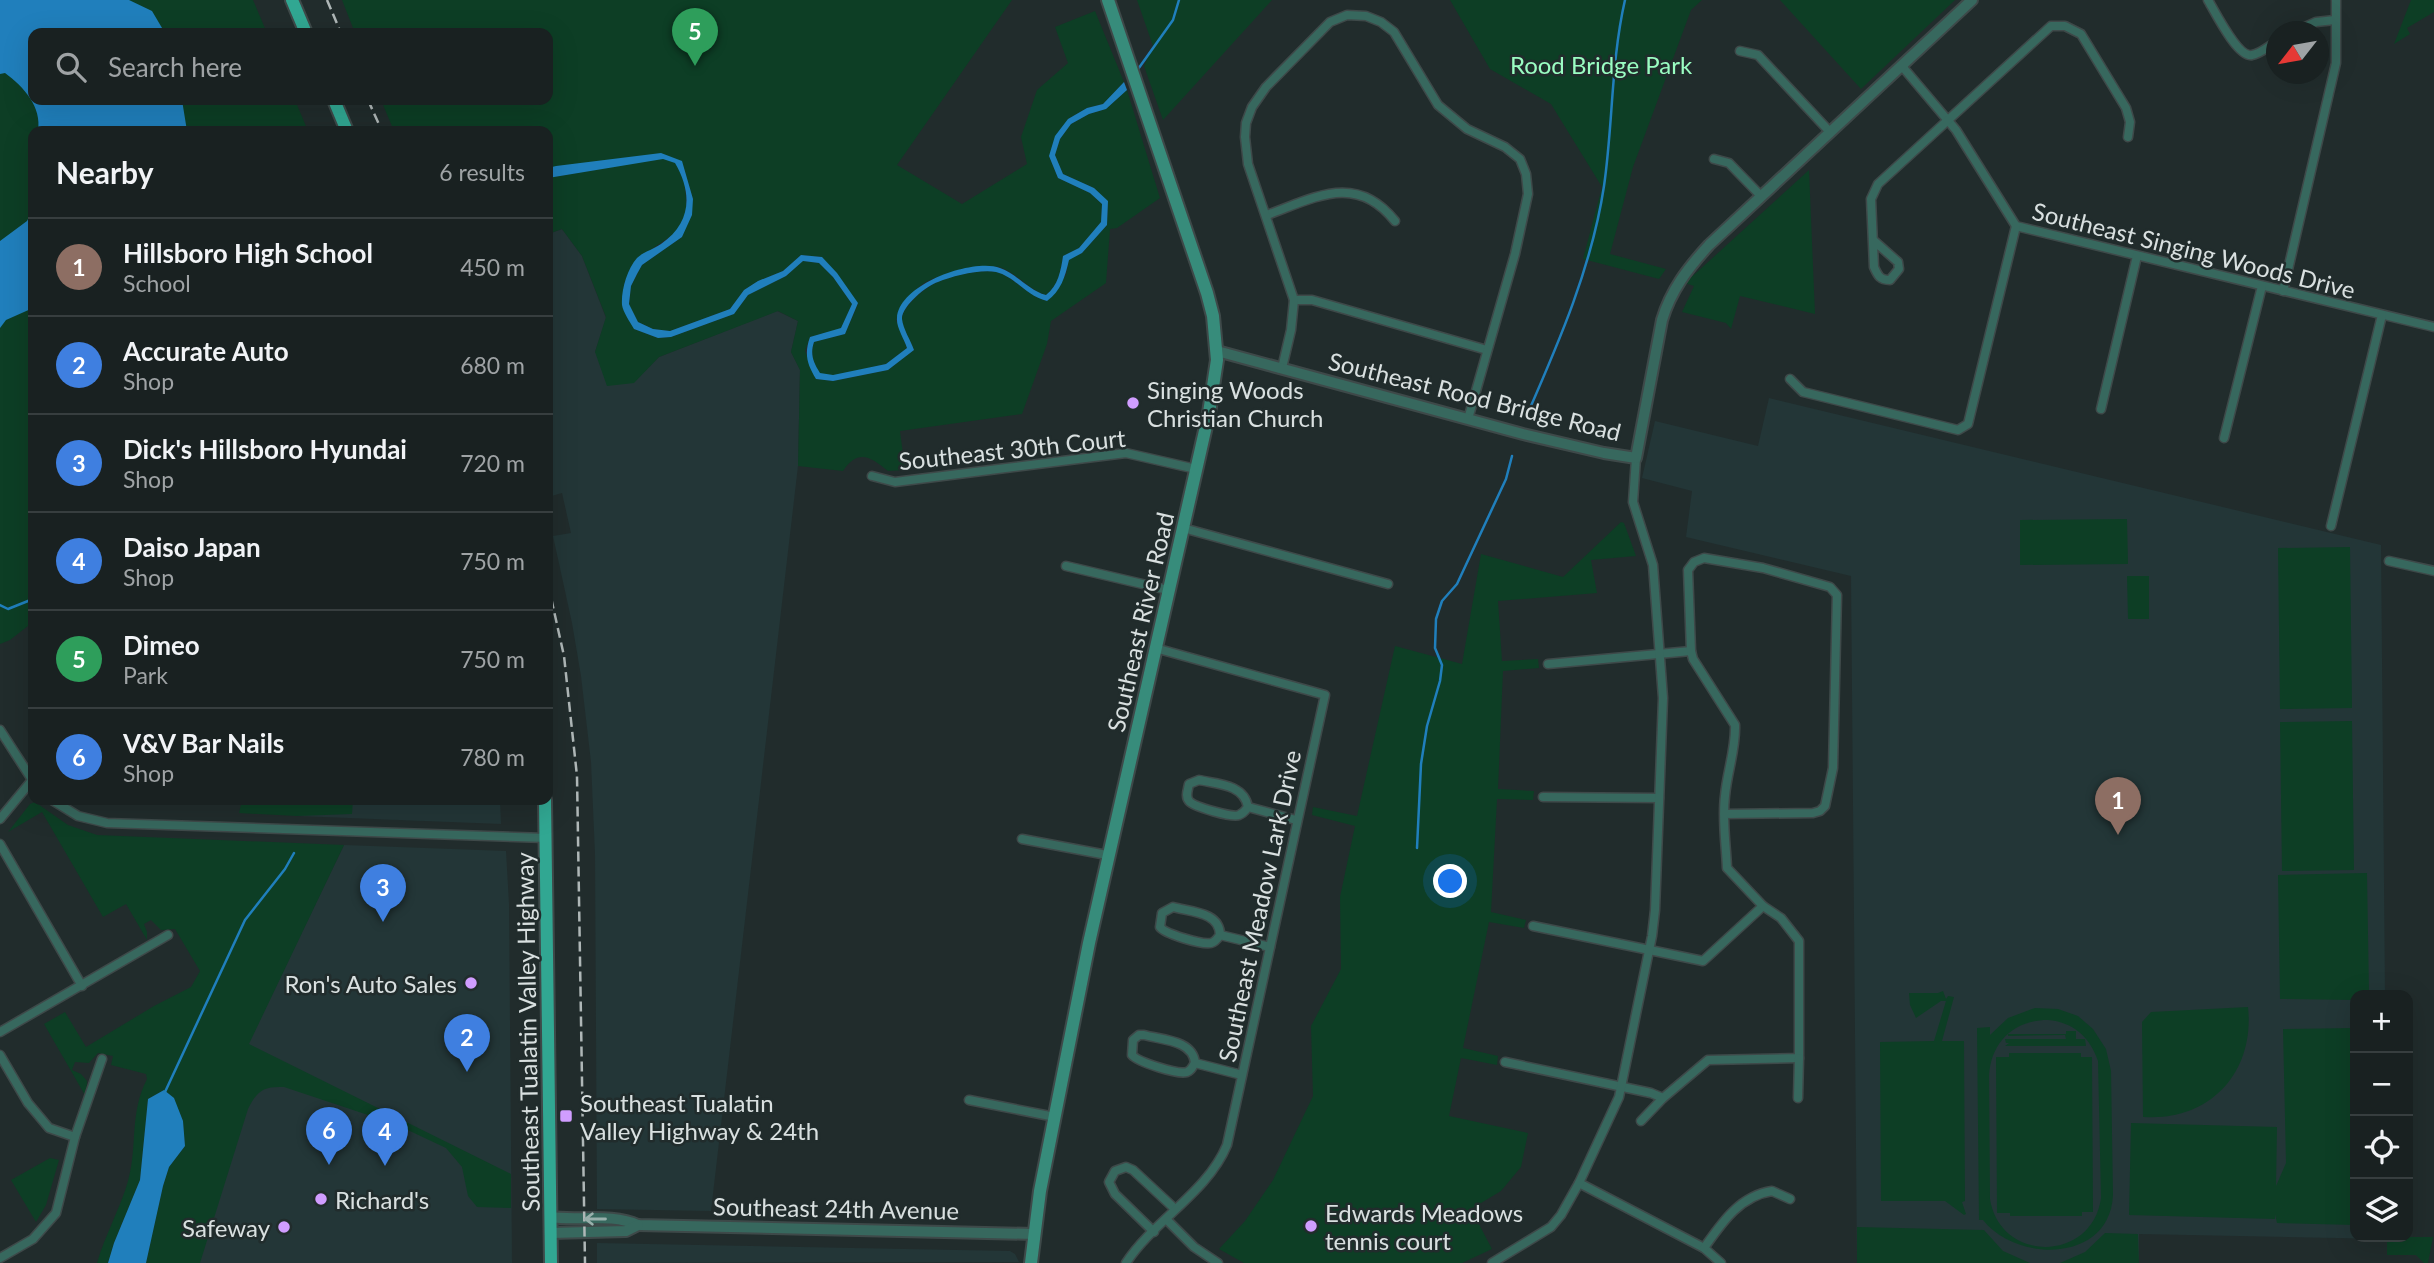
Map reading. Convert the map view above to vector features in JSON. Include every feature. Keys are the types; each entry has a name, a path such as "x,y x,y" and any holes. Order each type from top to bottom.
{"main road":[{"path":"292,0 304,28"},
{"name":"Southeast River Road","path":"1031,1263 1055,1117 1107,855 1196,469 1213,389 1217,351 1207,293 1108,0"},
{"path":"336,105 345,126"},
{"name":"Southeast Tualatin Valley Highway","path":"544,805 551,1263"}],"street":[{"name":"Southeast Rood Bridge Road","path":"1217,351 1468,419 1592,450 1636,458 1662,320 1674,289 1693,263 1760,196 1972,0"},
{"path":"2208,0 2235,45 2245,54 2250,56 2266,48"},
{"path":"2283,291 2336,63 2336,0"},
{"path":"1282,368 1291,330 1294,300 1246,153 1246,123 1252,107 1266,87 1330,22 1347,15 1366,16 1381,22 1394,32 1438,106 1467,129 1504,147 1520,159 1526,174 1528,194 1520,230 1468,419"},
{"path":"2326,21 2335,20"},
{"path":"1873,240 1898,262 1899,269 1890,280 1878,276 1874,267 1871,200 1878,184 2046,29 2058,25 2081,34 2126,108 2130,122 2128,137"},
{"path":"1740,51 1758,55 1830,131"},
{"name":"Southeast Singing Woods Drive","path":"1900,65 1948,119 2016,226 2434,327"},
{"path":"1714,159 1729,163 1760,196"},
{"path":"1267,215 1329,192 1341,191 1381,205 1395,221"},
{"path":"1790,379 1803,392 1958,430 1968,424 2016,226"},
{"path":"2101,409 2137,256"},
{"path":"2224,438 2262,286"},
{"path":"1294,300 1312,300 1487,350"},
{"path":"2331,526 2382,315"},
{"name":"Southeast 30th Court","path":"872,476 895,482 1126,453 1196,469"},
{"path":"1492,1263 1551,1227 1579,1183 1612,1114 1621,1087 1649,948 1655,910 1662,698 1653,565 1633,502 1636,458"},
{"path":"1183,528 1388,584"},
{"path":"1724,814 1813,813 1825,806 1833,768 1837,595 1830,587 1763,568 1704,558 1694,562 1688,570 1691,651 1693,659 1735,725 1725,795 1724,814 1727,868 1763,906 1781,918 1799,941 1798,1098"},
{"path":"2389,561 2434,571"},
{"path":"1066,566 1168,590"},
{"name":"Southeast Meadow Lark Drive","path":"1126,1263 1209,1174 1222,1156 1325,695 1155,648"},
{"path":"1548,664 1691,651"},
{"path":"0,730 28,772"},
{"path":"1199,780 1236,789 1244,796 1248,807 1243,813 1234,816 1196,806 1186,796 1189,784 1199,780"},
{"path":"0,818 28,786"},
{"path":"1544,796 1659,798"},
{"path":"59,805 78,816 107,822 546,838"},
{"path":"1248,807 1296,820"},
{"path":"1022,839 1107,855"},
{"path":"0,844 82,986"},
{"path":"1533,926 1703,961 1763,906"},
{"path":"1173,907 1211,917 1218,923 1220,935 1216,941 1207,943 1165,933 1160,928 1162,913 1173,907"},
{"path":"1220,935 1270,947"},
{"path":"0,1032 168,936"},
{"path":"1144,1035 1185,1045 1192,1052 1195,1063 1189,1070 1180,1072 1139,1061 1132,1055 1133,1040 1144,1035"},
{"path":"0,1055 28,1103 49,1128 75,1137"},
{"path":"1641,1121 1663,1098 1708,1060 1799,1058"},
{"path":"0,1258 33,1239 56,1213 75,1137 102,1059"},
{"path":"1505,1062 1663,1098"},
{"path":"1195,1063 1242,1074"},
{"path":"969,1100 1055,1117"},
{"path":"1154,1232 1115,1194 1109,1182 1115,1171 1126,1167 1133,1170 1175,1209"},
{"path":"1579,1183 1703,1248 1721,1263"},
{"path":"1703,1248 1726,1217 1744,1202 1772,1191 1790,1199"},
{"name":"Southeast 24th Avenue","path":"550,1217 626,1219 638,1225 1034,1234"},
{"path":"1166,1219 1194,1247 1218,1263"},
{"name":"Southeast 24th Avenue","path":"551,1233 626,1231 638,1225"}],"shaded area":[{"path":"562,229 582,256 606,318 595,352 634,382 659,357 777,311 798,321 791,352 800,370 798,466 711,1211 597,1209 595,854 591,762 581,676 553,536 571,533 562,493 553,496 553,232"},
{"path":"1769,398 2381,545 2385,990 2350,990 2350,1238 2139,1234 2139,1263 1857,1263 1851,576 1686,537 1692,491 1642,478 1655,421 1758,446"},
{"path":"302,805 500,805 501,824 297,816"},
{"path":"344,845 506,851 509,904 512,1263 179,1263 248,1044"},
{"path":"597,1243 1010,1251 1019,1262 597,1263"}],"green space":[{"path":"0,0 253,0 265,28 28,28 28,105 297,105 306,126 28,126 28,626 0,644"},
{"path":"342,0 1012,0 897,165 962,204 1027,164 1021,137 1037,90 1068,63 1055,27 1095,11 1124,82 1103,104 1087,108 1068,119 1049,156 1058,178 1090,193 1102,204 1101,222 1079,248 1063,256 1056,282 1046,295 1012,273 996,267 944,275 926,282 911,296 896,320 907,348 886,364 833,376 820,374 813,358 814,342 845,334 858,304 822,257 801,255 783,271 744,290 730,309 670,331 653,329 638,322 629,305 631,286 642,265 682,237 693,199 683,165 686,213 677,232 637,259 624,284 634,329 658,338 671,337 734,314 748,295 786,276 803,261 819,263 833,277 852,304 841,329 810,337 805,351 816,379 833,381 888,370 914,350 903,324 903,315 910,303 922,292 944,280 975,272 996,272 1047,301 1066,275 1069,259 1082,253 1107,225 1108,202 1094,188 1063,174 1055,155 1060,139 1071,124 1089,114 1106,109 1127,90 1160,198 1117,228 1110,229 1106,283 1051,321 1047,344 1022,414 900,431 905,470 888,471 865,457 854,459 843,471 798,466 800,370 791,352 798,321 778,311 659,357 634,383 607,386 595,352 606,317 582,256 562,229 553,232 553,177 657,159 553,175 553,126 392,126 383,105 553,105 553,28 353,28"},
{"path":"1137,0 1272,0 1163,120 1144,66 1153,46"},
{"name":"Rood Bridge Park","path":"1450,0 1702,0 1691,10 1633,167 1610,254 1666,269 1659,279 1583,259 1602,187 1551,104 1490,69"},
{"path":"1780,0 1955,0 1861,89"},
{"path":"2411,0 2434,0 2434,12 2407,28 2410,34 2394,44"},
{"path":"1809,170 1815,314 1740,296 1731,329 1726,323 1682,312 1694,286 1685,283"},
{"path":"2127,519 2128,564 2020,565 2020,520"},
{"path":"1621,522 1624,523 1636,556 1591,560 1597,593 1498,601 1502,661 1538,659 1539,668 1503,671 1498,789 1534,791 1533,800 1497,799 1491,912 1526,920 1524,928 1489,922 1463,1048 1498,1056 1497,1065 1461,1058 1449,1116 1528,1133 1521,1167 1501,1191 1471,1209 1492,1249 1462,1263 1244,1263 1219,1249 1245,1221 1273,1180 1313,1096 1311,1026 1341,969 1340,897 1355,826 1312,815 1313,807 1357,816 1395,646 1462,664 1481,554 1563,577"},
{"path":"2350,547 2352,708 2280,709 2278,548"},
{"path":"2127,576 2149,576 2149,619 2128,619"},
{"path":"2352,721 2354,870 2282,871 2280,722"},
{"path":"29,805 39,805 68,825 97,835 344,845 249,1044 511,1174 511,1208 477,1207 468,1196 462,1167 446,1148 395,1124 284,1087 271,1087 258,1094 248,1109 200,1263 146,1263 169,1167 185,1146 183,1121 174,1099 164,1090 148,1099 140,1180 108,1263 97,1263 128,1181 138,1105 147,1079 146,1074 111,1065 113,1056 98,1053 89,1063 75,1062 72,1070 87,1081 86,1097 44,1024 65,1012 86,1047 191,987 200,971 175,929 161,930 151,920 144,924 147,940 126,904 103,917 42,812 8,832"},
{"path":"241,805 353,805 352,814 297,816 239,813"},
{"path":"2367,873 2369,990 2350,990 2350,1000 2280,999 2278,875"},
{"path":"1943,991 1946,999 1948,996 1954,997 1942,1041 1964,1041 1964,1215 1945,1201 1881,1201 1880,1042 1934,1041 1946,1001 1941,1001 1916,1018 1910,1005 1909,993"},
{"path":"2248,1007 2244,1053 2223,1089 2207,1102 2188,1111 2167,1116 2143,1117 2142,1022 2151,1012"},
{"path":"2035,1008 2058,1009 2078,1016 2093,1029 2106,1049 2111,1071 2113,1195 2108,1217 2096,1234 2080,1244 2060,1249 2038,1249 2017,1244 1998,1234 1983,1220 1979,1220 1977,1028 1990,1027 1990,1035 2008,1018","holes":["2057,1021 2079,1032 2095,1052 2098,1061 2101,1198 2094,1219 2081,1235 2065,1244 2046,1247 2027,1244 2010,1235 1997,1220 1990,1199 1989,1076 1994,1053 2007,1035 2025,1024"]},
{"path":"2350,1028 2350,1225 2277,1223 2275,1214 2275,1219 2129,1215 2131,1123 2277,1127 2276,1186 2286,1163 2283,1029"},
{"path":"2066,1031 2076,1031 2076,1039 2085,1039 2086,1046 2005,1046 2009,1043 2006,1043 2005,1039 2066,1039 2065,1035 2008,1034 2066,1034"},
{"path":"2009,1053 2081,1053 2081,1057 2092,1057 2093,1212 2082,1212 2082,1216 2010,1216 2010,1213 1997,1213 1996,1057 2009,1057"},
{"path":"50,1158 59,1160 46,1205 36,1222 11,1180"},
{"path":"1857,1227 1984,1230 2003,1251 2030,1263 1857,1263"},
{"path":"2105,1233 2138,1234 2139,1263 2060,1263 2085,1252"},
{"path":"2413,1237 2433,1237 2428,1263 2424,1263 2416,1255 2387,1255 2387,1242 2413,1242"}],"water":[{"path":"0,0 129,0 152,11 162,28 28,28 28,95 5,73 0,74"},
{"path":"1124,82 1127,90 1106,109 1089,114 1071,124 1060,139 1055,155 1063,174 1094,188 1108,201 1107,225 1082,253 1069,260 1056,293 1047,301 1040,299 996,272 982,271 938,282 916,297 903,314 904,327 914,350 888,370 833,381 816,379 807,359 808,343 810,337 841,328 852,304 833,277 819,263 803,261 786,276 748,295 734,314 671,337 658,338 634,329 623,308 622,299 625,280 633,263 642,254 671,236 683,217 686,207 685,186 675,163 663,159 553,177 553,167 556,166 661,153 682,161 693,199 692,215 682,237 642,265 631,286 629,304 638,322 653,329 670,331 730,309 744,290 783,271 801,255 822,257 858,303 845,334 814,342 812,354 820,373 833,375 886,364 907,348 897,322 901,306 910,294 939,276 956,270 988,266 1006,271 1040,293 1046,295 1050,291 1058,277 1063,256 1079,248 1101,222 1102,204 1090,193 1058,178 1049,156 1055,136 1068,119 1087,108 1103,104"},
{"path":"183,105 186,126 39,126 34,106"},
{"path":"28,219 28,310 6,320 0,328 0,241"},
{"path":"164,1090 174,1098 183,1121 185,1146 169,1167 146,1263 108,1263 140,1180 148,1099"}],"waterway":[{"path":"1136,72 1173,20 1179,0"},
{"path":"1527,415 1573,303 1599,216 1607,163 1617,46 1625,0"},
{"path":"1417,848 1421,764 1442,665 1435,648 1436,619 1442,601 1457,584 1506,479 1512,456"},
{"path":"0,605 8,609 28,601"},
{"path":"165,1092 245,920 285,869 294,853"}],"railway":[{"path":"327,0 339,28"},
{"path":"370,105 380,126"},
{"path":"553,606 564,656 577,776 585,1263"}],"place":[{"name":"Dimeo","path":"695,66"},
{"name":"Singing Woods Christian Church","path":"1133,403"},
{"name":"Hillsboro High School","path":"2118,835"},
{"name":"Dick's Hillsboro Hyundai","path":"383,922"},
{"name":"Ron's Auto Sales","path":"471,983"},
{"name":"Accurate Auto","path":"467,1072"},
{"name":"Southeast Tualatin Valley Highway & 24th","path":"566,1116"},
{"name":"V&V Bar Nails","path":"329,1165"},
{"name":"Daiso Japan","path":"385,1166"},
{"name":"Richard's","path":"321,1199"},
{"name":"Edwards Meadows tennis court","path":"1311,1226"},
{"name":"Safeway","path":"284,1227"}]}
